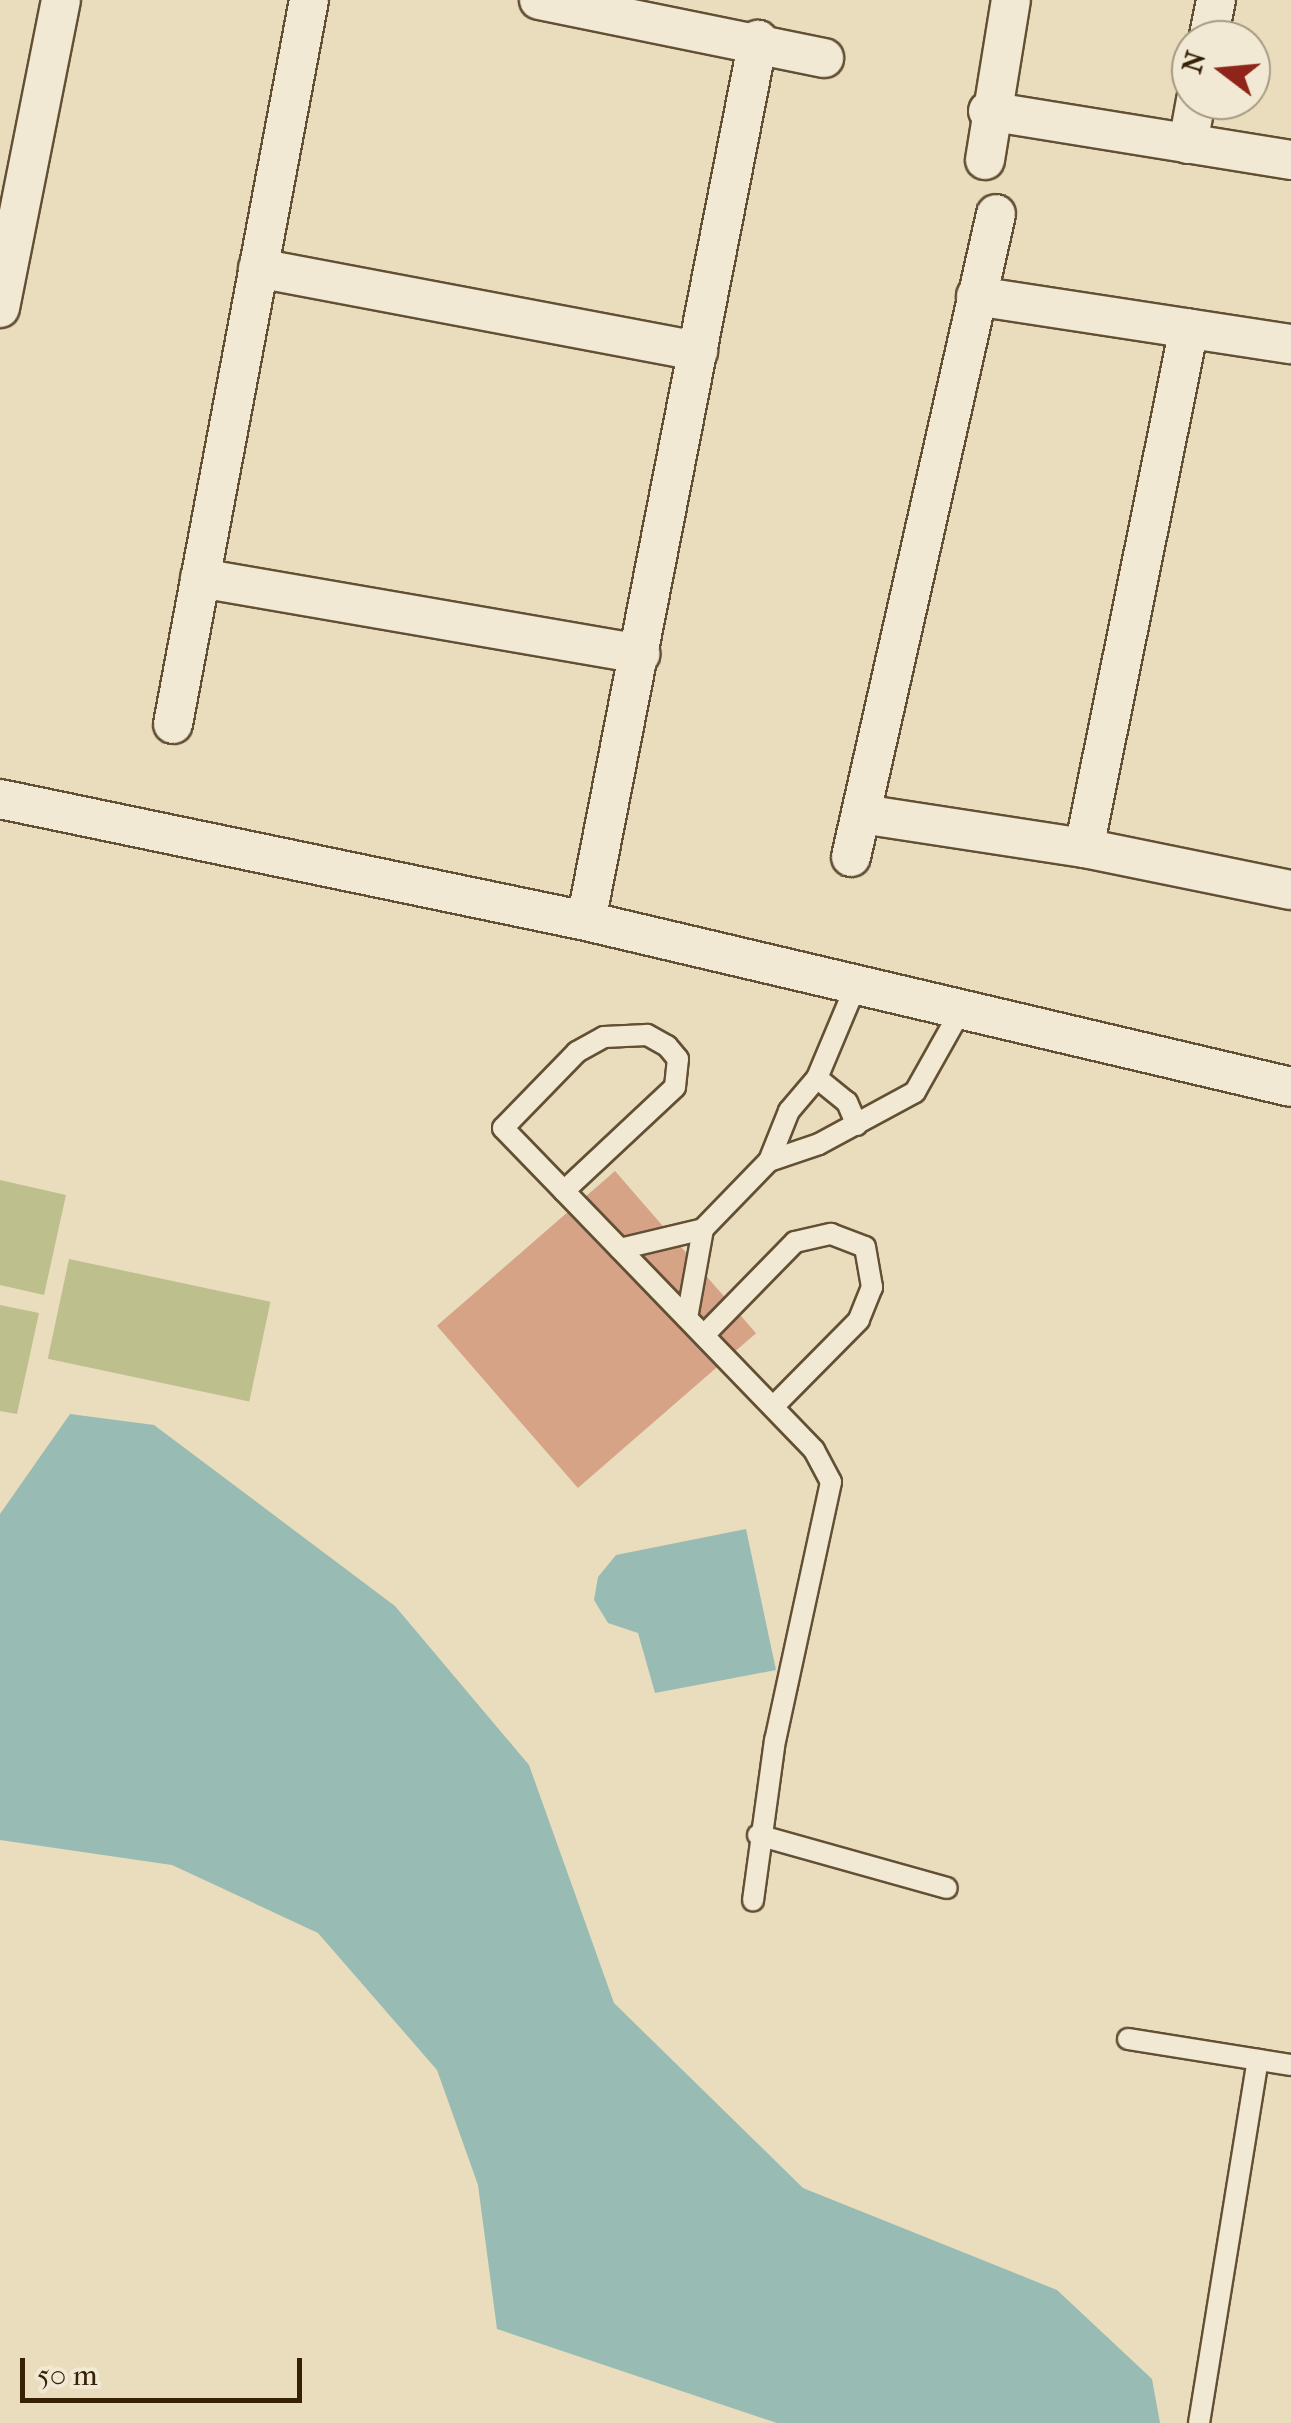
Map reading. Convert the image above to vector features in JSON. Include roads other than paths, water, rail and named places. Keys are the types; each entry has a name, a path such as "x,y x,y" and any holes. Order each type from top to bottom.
{"street":[{"path":"0,308 60,0"},
{"path":"173,724 309,0"},
{"path":"539,0 758,40 824,58"},
{"path":"984,160 988,111 1011,0"},
{"path":"586,921 758,40"},
{"path":"988,111 1291,160"},
{"path":"1188,144 1192,120"},
{"path":"851,857 996,214"},
{"path":"258,268 698,351"},
{"path":"976,296 1291,344"},
{"path":"1084,848 1189,328"},
{"path":"200,578 640,654"},
{"path":"0,799 586,921 1291,1087"},
{"path":"862,814 1084,848 1291,890"}],"lane":[{"path":"770,1161 789,1111 817,1078 856,985"},
{"path":"620,1249 703,1228 770,1161 857,1125 914,1092 961,1010"},
{"path":"564,1190 675,1087 678,1059 667,1046 647,1035 604,1038 577,1052 503,1128 814,1450 831,1482 758,1836 753,1900"},
{"path":"817,1078 847,1102 857,1125"},
{"path":"687,1318 703,1228"},
{"path":"704,1335 795,1242 831,1234 865,1247 872,1287 859,1320 773,1407"},
{"path":"758,1836 947,1888"},
{"path":"1128,2039 1291,2065"},
{"path":"1199,2423 1258,2060"}],"water":[{"path":"70,1414 154,1425 395,1606 529,1765 614,2003 803,2188 1057,2290 1152,2379 1160,2423 777,2423 497,2329 478,2185 437,2070 318,1933 172,1865 0,1840 0,1514"},
{"path":"746,1529 776,1670 655,1693 638,1633 608,1623 594,1600 598,1577 616,1555"}]}
